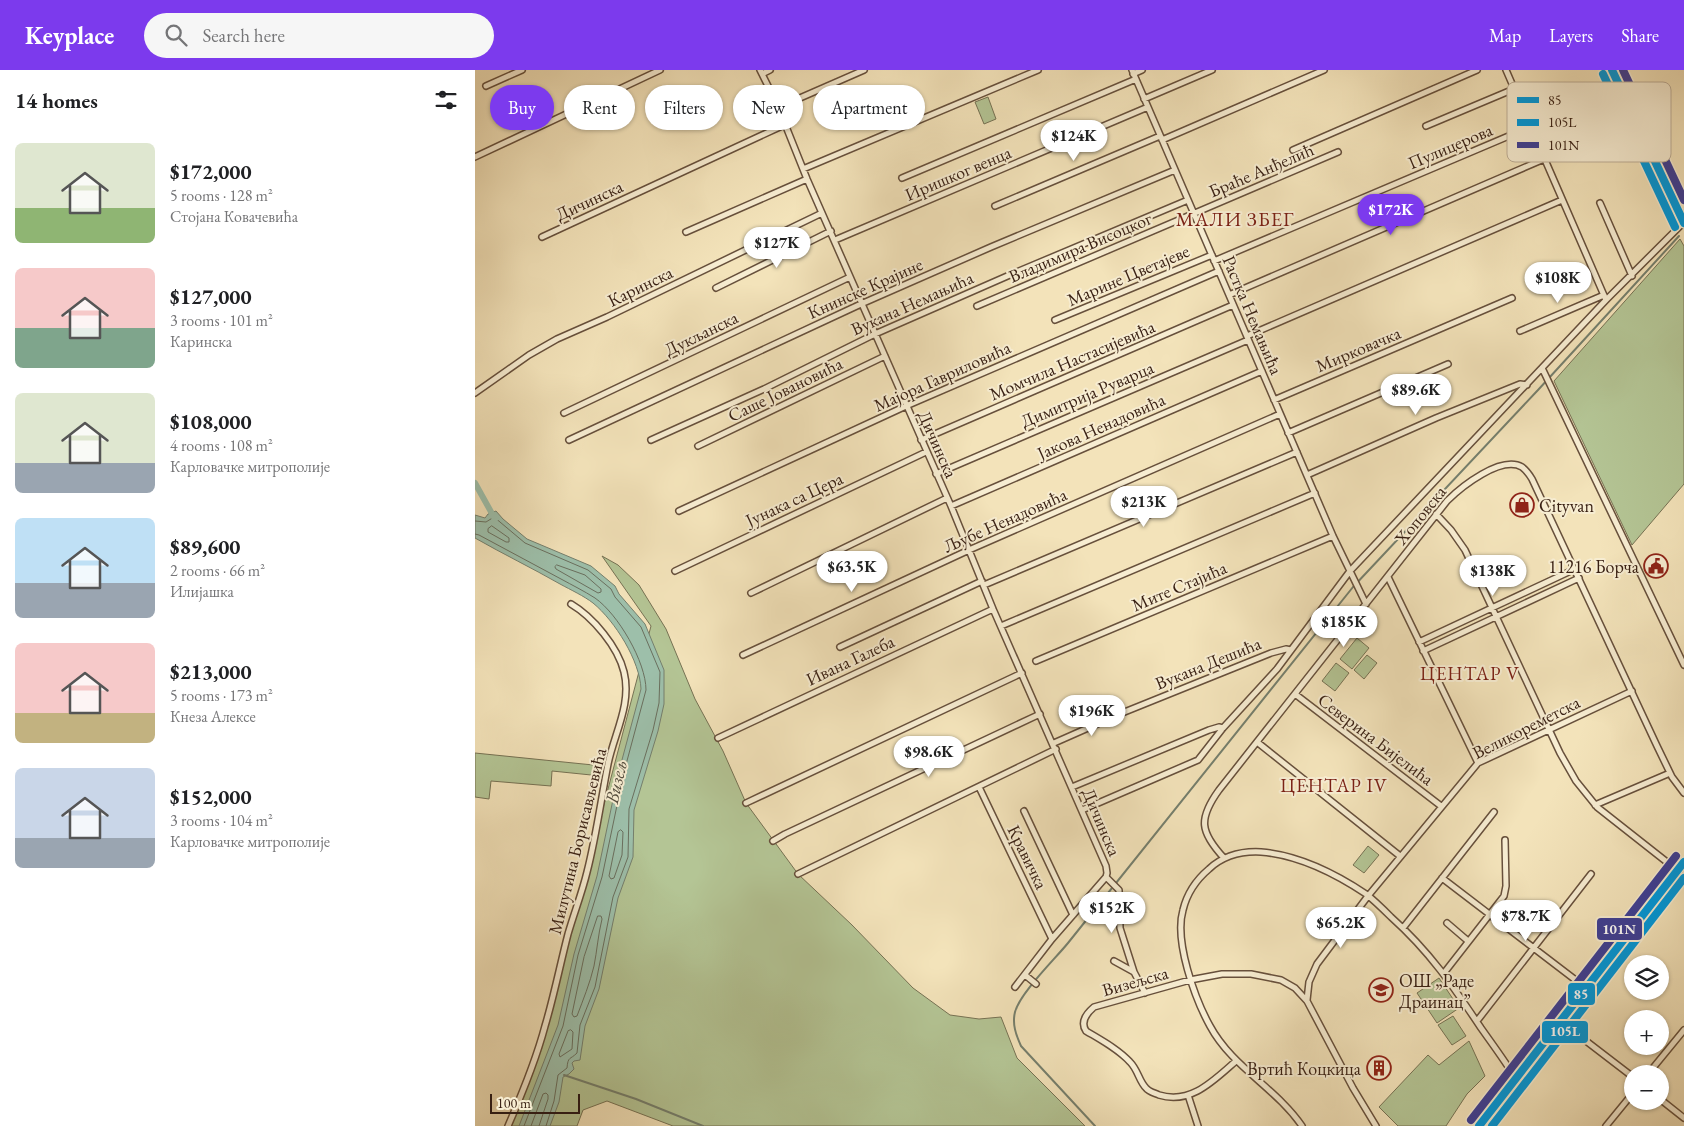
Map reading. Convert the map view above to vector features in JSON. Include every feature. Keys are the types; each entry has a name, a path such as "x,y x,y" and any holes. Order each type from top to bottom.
{"street":[{"path":"486,86 522,70"},
{"path":"475,157 660,70"},
{"name":"Дичинска","path":"767,85 761,72 770,70"},
{"path":"803,97 864,70"},
{"path":"803,170 1038,70"},
{"path":"902,178 1143,70"},
{"path":"1144,99 1212,70"},
{"path":"995,206 1324,70"},
{"path":"1293,150 1477,70"},
{"path":"1505,70 1511,82"},
{"path":"1612,70 1618,82"},
{"name":"Растка Немањића","path":"1134,74 1333,536 1365,601"},
{"path":"1426,126 1507,92"},
{"name":"Иришког венца","path":"835,240 1148,107"},
{"name":"Дичинска","path":"542,237 773,130"},
{"name":"Дичинска","path":"786,130 951,506 993,609 1073,787 1106,874"},
{"name":"Пулицерова","path":"1215,261 1507,137"},
{"name":"Браће Анђелић","path":"1194,214 1338,152"},
{"path":"1229,295 1538,162"},
{"path":"1546,162 1605,297"},
{"path":"1082,810 1198,760 1223,728 1277,669 1350,571 1527,385 1605,297 1632,276 1684,222 1656,162"},
{"name":"Книнске Крајине","path":"569,440 861,304 1175,170"},
{"path":"686,232 807,179"},
{"name":"Вукана Немањића","path":"651,440 764,389 875,334 1188,200"},
{"name":"Димитрија Руварца","path":"936,474 1562,200"},
{"path":"1600,203 1632,276"},
{"name":"Каринска","path":"475,393 529,355 557,339 822,213"},
{"name":"Владимира Висоцког","path":"977,306 1194,214"},
{"path":"715,288 831,231"},
{"name":"Марине Цветајеве","path":"1055,320 1211,255"},
{"name":"Мајора Гавриловића","path":"679,511 906,406 1219,271"},
{"name":"Дукљанска","path":"564,413 850,278"},
{"path":"1520,331 1605,297"},
{"name":"Мирковачка","path":"1274,400 1512,298"},
{"name":"Момчила Настасијевића","path":"921,440 1233,305"},
{"name":"Саше Јовановића","path":"698,446 885,356"},
{"path":"1289,433 1448,364"},
{"path":"1542,368 1684,665"},
{"name":"Јакова Ненадовића","path":"951,506 1262,371"},
{"path":"1307,475 1444,415 1522,384 1527,385"},
{"name":"Љубе Ненадовића","path":"743,655 969,550 1280,414"},
{"name":"Јунака са Цера","path":"675,572 926,452"},
{"path":"840,647 983,583 1297,452"},
{"name":"Хоповска","path":"1224,858 1207,837 1204,825 1205,816 1211,801 1365,601 1388,577 1447,501 1459,489 1482,474 1508,465 1521,467 1532,479 1670,773 1684,793"},
{"path":"1001,626 1315,493"},
{"path":"751,593 947,498"},
{"path":"1436,514 1459,540 1573,776 1595,805 1677,871 1684,879"},
{"name":"Мите Стајића","path":"1036,661 1333,536"},
{"path":"1419,642 1575,569"},
{"path":"1388,577 1478,763"},
{"path":"1423,651 1579,578"},
{"name":"Милутина Борисављевића","path":"508,1126 545,1028 568,934 587,872 608,762 624,711 626,683 620,661 595,623 584,612 571,604"},
{"name":"Ивана Галеба","path":"718,738 993,609"},
{"name":"Вукана Дешића","path":"1054,743 1122,713 1271,653 1283,649 1291,650"},
{"path":"746,802 1022,673"},
{"name":"Великореметска","path":"1307,1001 1309,982 1317,964 1368,896 1478,763 1632,691"},
{"name":"Северина Бијелића","path":"1295,694 1441,806"},
{"path":"773,842 785,834 1041,714"},
{"path":"1073,787 1209,730 1219,727 1223,728"},
{"path":"1257,742 1401,856"},
{"path":"798,874 1056,749"},
{"path":"1595,805 1670,773"},
{"name":"Кравичка","path":"979,787 1052,939"},
{"path":"1024,811 1073,915"},
{"path":"1403,928 1494,812"},
{"path":"1444,972 1504,896 1505,840"},
{"path":"1302,1126 1285,1106 1225,1049 1211,1028 1190,980 1182,938 1182,912 1189,892 1211,866 1224,858 1238,854 1260,852 1299,861 1328,873 1368,896 1403,928 1444,972 1515,1079"},
{"path":"1479,1126 1684,862"},
{"path":"1015,987 1106,874 1119,890 1120,928 1134,972 1145,993"},
{"path":"1477,1021 1591,874"},
{"path":"1442,878 1586,988"},
{"path":"1447,923 1468,941"},
{"path":"1114,961 1134,972"},
{"name":"Визељска","path":"1236,1061 1207,1085 1188,1095 1171,1098 1147,1090 1132,1063 1085,1029 1083,1025 1089,1011 1094,1007 1190,980 1222,974 1242,973 1275,978 1291,985 1307,1001 1353,1088 1376,1126"},
{"path":"1025,975 1034,982"},
{"path":"1560,1022 1624,1071"},
{"path":"1655,1065 1684,1030"},
{"path":"1188,1095 1198,1126"},
{"path":"1606,1126 1624,1104"},
{"path":"1669,1106 1684,1118"}],"shaded area":[{"path":"988,97 996,119 984,124 975,102"},
{"path":"1680,239 1684,246 1684,484 1632,545 1554,381"},
{"path":"602,556 618,565 639,585 666,629 695,699 723,751 746,803 798,874 852,925 913,988 950,1015 979,1019 1001,1017 1017,1058 1085,1126 673,1126 607,1101 583,1110 577,1126 508,1126 545,1028 651,626"},
{"path":"1357,638 1369,648 1352,669 1340,659"},
{"path":"1367,655 1377,663 1364,679 1354,670"},
{"path":"1336,663 1349,673 1335,691 1322,681"},
{"path":"475,753 603,766 601,776 552,771 551,786 491,781 489,799 475,797"},
{"path":"1368,846 1379,855 1364,873 1353,865"},
{"path":"1439,978 1459,1008 1437,1023 1417,993"},
{"path":"1453,1016 1466,1036 1452,1045 1438,1025"},
{"path":"1469,1041 1485,1076 1467,1094 1446,1126 1398,1126 1379,1107 1428,1055 1439,1065"}],"water":[{"path":"496,511 527,539 591,566 615,586 619,594 645,624 664,670 664,704 658,731 634,810 633,857 618,898 599,989 585,1026 580,1060 572,1063 574,1069 563,1077 559,1102 550,1126 519,1126 558,1025 574,954 597,876 619,771 641,689 636,666 625,642 610,620 593,603 475,538 475,515 485,518 488,514"}],"waterway":[{"path":"1095,1126 1021,1046 1014,1025 1018,1004 1353,587 1679,236"},
{"path":"475,483 495,519"},
{"path":"564,1075 636,1099 703,1126"}],"transit line":[{"name":"85","path":"1612,70 1618,82"},
{"name":"101N","path":"1623,70 1629,82"},
{"name":"105L","path":"1603,74 1607,82"},
{"name":"105L","path":"1644,162 1675,227"},
{"name":"85","path":"1655,162 1684,223"},
{"name":"101N","path":"1666,162 1684,200"},
{"name":"101N","path":"1471,1120 1676,856"},
{"name":"85","path":"1479,1126 1684,862"},
{"name":"105L","path":"1492,1126 1684,878"}],"place":[{"name":"Cityvan","path":"1522,505"},
{"name":"11216 Борча","path":"1656,566"},
{"name":"ОШ „Раде Драинац”","path":"1381,990"},
{"name":"Вртић Коцкица","path":"1379,1068"}],"district":[{"name":"МАЛИ ЗБЕГ","path":"1235,219"},
{"name":"ЦЕНТАР V","path":"1470,673"},
{"name":"ЦЕНТАР IV","path":"1334,785"}],"water label":[{"name":"Визељ","path":"616,782"}]}
